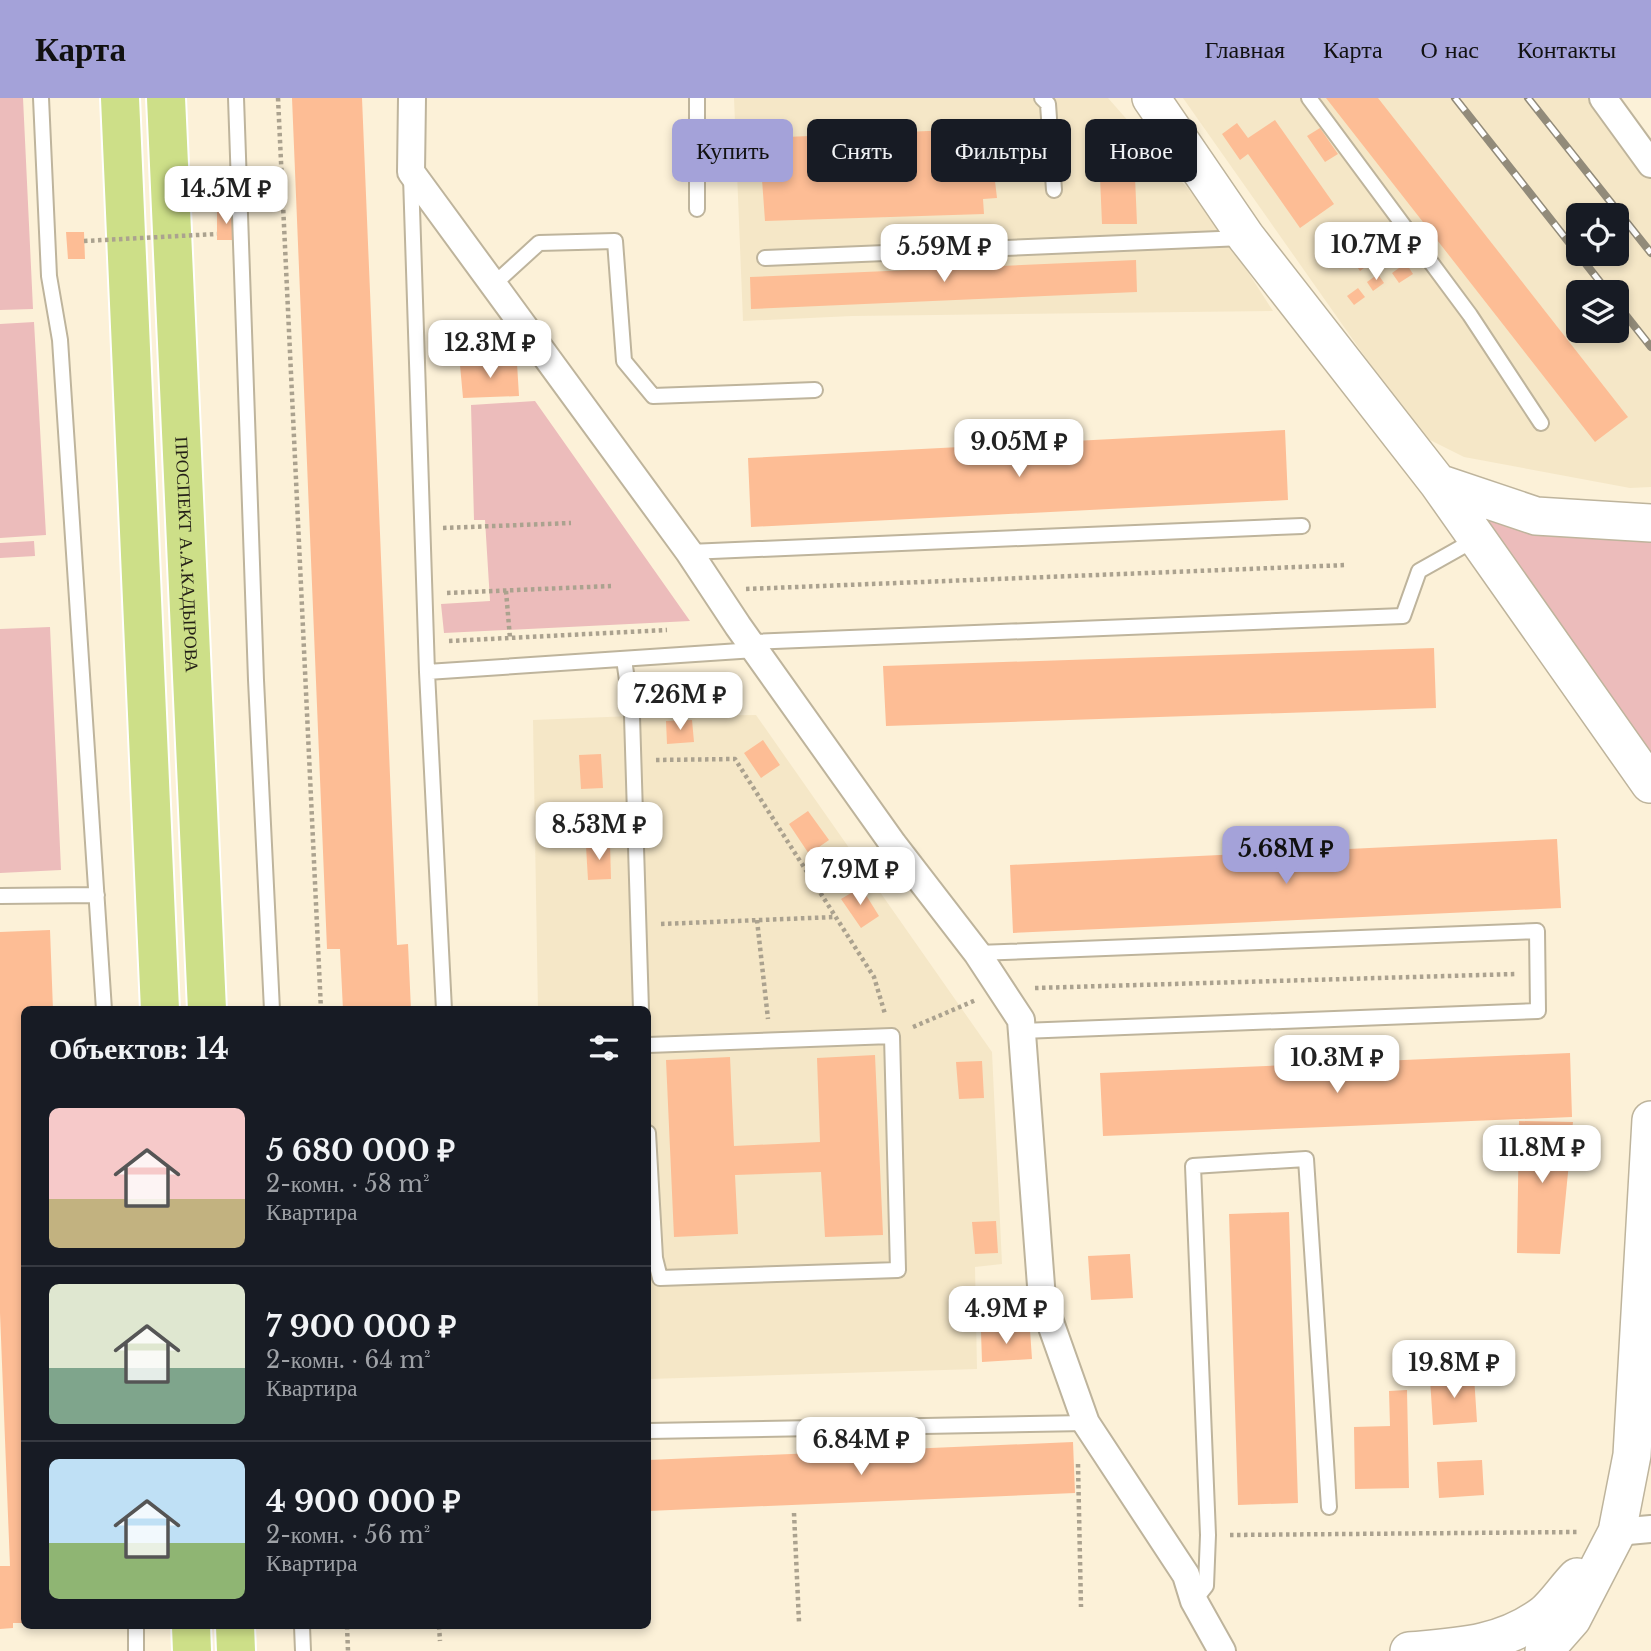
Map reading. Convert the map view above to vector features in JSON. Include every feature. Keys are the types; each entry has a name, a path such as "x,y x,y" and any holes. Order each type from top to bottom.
{"main road":[{"path":"120,98 160,1006"},
{"name":"ПРОСПЕКТ А.А.КАДЫРОВА","path":"166,98 207,1006"},
{"path":"191,1629 192,1651"},
{"path":"235,1629 236,1651"}],"street":[{"path":"412,98 411,172 689,552 752,646 893,844 977,953 1021,1020 1042,1299 1081,1423 1186,1575 1194,1601 1222,1651"},
{"path":"1151,98 1247,237 1438,482 1651,783"},
{"path":"1603,98 1651,164"},
{"path":"1438,482 1536,516 1651,523"},
{"path":"1544,1651 1572,1619 1634,1531 1632,1455 1651,1120"},
{"path":"1409,1651 1452,1649 1504,1638 1545,1613 1634,1531"}],"lane":[{"path":"41,98 49,276 60,340 104,1006"},
{"path":"236,98 256,680 272,1006"},
{"path":"696,98 697,209"},
{"path":"1042,98 1048,104 1054,190"},
{"path":"1309,98 1470,315 1541,423"},
{"path":"411,172 427,672 444,1006"},
{"path":"765,258 1247,237"},
{"path":"493,285 539,243 615,241 624,361 653,396 815,390"},
{"path":"689,552 1302,526"},
{"path":"427,672 624,659 752,646 1403,616 1419,571 1477,538"},
{"path":"624,659 632,716 641,1006"},
{"path":"0,896 97,895"},
{"path":"977,953 1537,931 1538,1011 1022,1031"},
{"path":"651,1045 891,1036 898,1270 660,1278 655,1258 651,1187"},
{"path":"1194,1601 1206,1587 1208,1535 1193,1166 1306,1160 1329,1507"},
{"path":"651,1431 1081,1423"},
{"path":"135,1651 136,1629"},
{"path":"302,1629 303,1651"}],"path":[{"path":"278,98 321,1006"},
{"path":"84,241 217,234"},
{"path":"422,529 572,523"},
{"path":"713,590 1347,565"},
{"path":"424,594 611,586"},
{"path":"506,591 512,666"},
{"path":"426,642 677,629"},
{"path":"638,925 835,917"},
{"path":"757,920 771,1041"},
{"path":"1081,1423 1081,1607"},
{"path":"794,1513 799,1622"},
{"path":"1208,1535 1634,1531"},
{"path":"347,1629 348,1651"},
{"path":"439,1629 440,1641"}],"shaded area":[{"path":"0,98 23,98 33,309 0,310"},
{"path":"734,98 1108,98 1127,119 1085,119 1085,182 1182,182 1212,216 1273,311 852,316 743,321 737,182 793,182 793,119 735,119"},
{"path":"1183,98 1588,98 1651,179 1651,487 1630,488 1464,457 1420,435"},
{"path":"34,322 46,535 0,538 0,324"},
{"path":"535,401 690,621 444,633 441,604 490,601 485,520 474,520 471,405"},
{"path":"1438,483 1651,523 1651,767"},
{"path":"34,541 35,556 0,558 0,543"},
{"path":"50,627 61,870 0,873 0,629"},
{"path":"756,715 992,1052 1002,1264 975,1267 977,1369 651,1379 651,1006 538,1006 533,720"}],"building":[{"path":"292,98 362,98 397,945 408,944 411,1006 343,1006 340,949 327,949"},
{"path":"1326,98 1378,98 1566,338 1566,343 1570,343 1628,417 1595,442"},
{"path":"1275,120 1334,204 1300,228 1248,154 1240,160 1222,134 1237,123 1248,138"},
{"path":"1320,128 1338,154 1325,162 1307,136"},
{"path":"917,131 931,131 931,182 995,182 997,198 983,199 984,214 765,221 762,182 793,182 793,137 807,136 807,182 917,182"},
{"path":"1100,182 1135,182 1137,224 1102,224"},
{"path":"217,211 235,211 236,240 217,240"},
{"path":"66,232 84,232 85,259 68,259"},
{"path":"1351,233 1357,242 1344,251 1338,242"},
{"path":"1330,248 1336,256 1325,264 1319,256"},
{"path":"1365,252 1372,262 1360,271 1353,261"},
{"path":"1136,260 1137,292 751,309 750,277"},
{"path":"1406,263 1413,274 1399,283 1392,273"},
{"path":"1378,274 1384,283 1373,291 1367,282"},
{"path":"1358,288 1365,297 1354,305 1347,296"},
{"path":"517,363 519,396 463,398 460,365"},
{"path":"1285,430 1288,500 751,527 748,458"},
{"path":"1434,648 1436,708 886,726 883,666"},
{"path":"692,720 694,742 667,744 666,721"},
{"path":"763,740 780,765 761,778 744,753"},
{"path":"601,754 603,788 581,789 579,755"},
{"path":"808,811 829,840 809,854 789,824"},
{"path":"1557,839 1561,908 1013,933 1010,865"},
{"path":"610,844 611,879 588,880 586,846"},
{"path":"861,887 879,916 861,928 841,899"},
{"path":"50,930 53,1006 21,1006 21,1623 13,1623 13,1628 0,1629 0,1566 10,1566 0,1313 0,932"},
{"path":"1570,1053 1572,1117 1103,1136 1100,1073"},
{"path":"875,1055 883,1235 825,1237 821,1172 735,1175 738,1234 674,1237 666,1060 730,1057 734,1146 820,1142 817,1058"},
{"path":"982,1061 984,1098 959,1099 956,1062"},
{"path":"1519,1121 1573,1122 1560,1254 1517,1253"},
{"path":"1289,1212 1298,1503 1238,1505 1229,1214"},
{"path":"996,1221 998,1253 975,1254 972,1222"},
{"path":"1130,1254 1133,1298 1091,1300 1088,1256"},
{"path":"1030,1330 1032,1359 982,1362 981,1332"},
{"path":"1474,1376 1477,1422 1433,1425 1430,1379"},
{"path":"1407,1390 1409,1488 1355,1489 1354,1427 1390,1426 1389,1391"},
{"path":"1073,1442 1075,1493 651,1511 651,1460"},
{"path":"1482,1460 1484,1495 1439,1498 1437,1462"}],"railway":[{"path":"1455,98 1599,280"},
{"path":"1528,98 1651,253"},
{"path":"1629,319 1651,347"}]}
